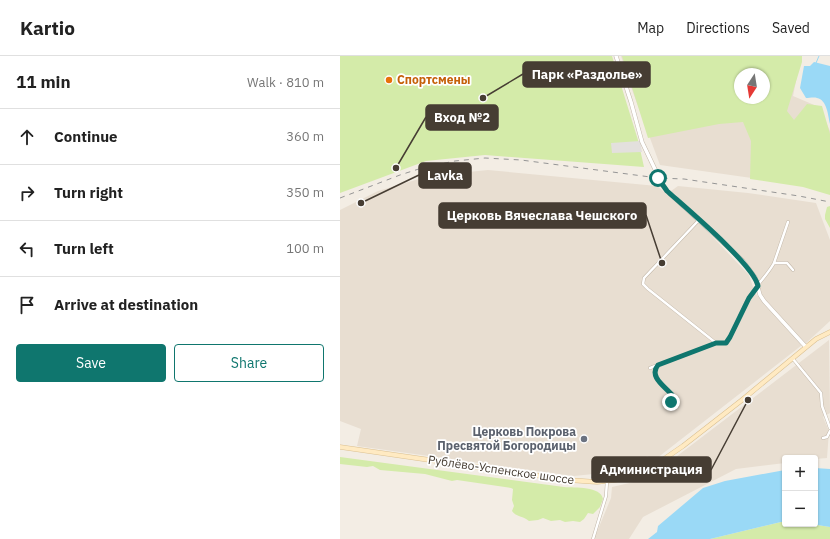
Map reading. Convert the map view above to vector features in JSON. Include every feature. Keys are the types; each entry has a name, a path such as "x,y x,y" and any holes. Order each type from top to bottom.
{"main road":[{"name":"Рублёво-Успенское шоссе","path":"340,448 588,482 606,481 632,476 660,462 742,400 820,336 830,332"}],"street":[{"path":"616,56 642,142 658,178 667,191 743,261 755,277 760,295 764,301 806,347"},
{"path":"699,220 644,278 643,284 716,343"},
{"path":"650,368 716,343 726,343 749,298 774,264 788,222"},
{"path":"774,264 787,263 793,270"},
{"path":"793,359 821,393 822,406 830,430 827,437 823,438"},
{"path":"658,365 654,374 660,384 673,396 670,407"},
{"path":"593,539 605,500 606,481"}],"shaded area":[{"path":"621,56 801,56 793,96 819,107 830,131 830,189 660,165"},
{"path":"640,141 642,152 612,153 611,143"},
{"path":"488,170 657,186 699,220 705,229 749,275 755,293 802,345 652,462 648,456 603,473 574,476 357,446 361,429 340,421 340,210 378,191 429,176"},
{"path":"678,186 748,193 816,203 830,240 830,321 805,344 761,295 759,282 744,261 671,191"},
{"path":"829,340 830,413 823,417 829,431 827,458 818,459 818,455 782,455 782,463 736,469 643,517 629,539 594,539 611,498 612,487 647,479"}],"green space":[{"path":"340,56 612,56 638,140 644,167 485,155 426,161 340,193"},
{"path":"622,56 802,56 802,62 787,111 794,120 807,104 822,106 830,134 830,195 803,187 750,179 751,141 743,122 719,124 648,138"},
{"path":"830,206 830,228 825,219 825,215 827,207"},
{"path":"340,457 564,487 587,488 598,492 603,499 600,507 593,514 588,513 580,522 565,522 560,520 551,521 543,518 529,521 512,511 514,506 512,500 513,489 511,488 457,480 452,481 425,474 380,470 373,466 367,467 340,464"},
{"path":"781,522 782,527 818,527 818,525 830,527 830,539 710,539"}],"water":[{"path":"814,62 830,66 830,124 823,102 816,98 806,98 800,88 804,66 810,66"},
{"path":"818,468 830,469 830,527 818,525"},
{"path":"782,471 782,522 710,539 648,539 657,532 658,526 703,488 725,481"}],"waterway":[{"path":"816,63 819,56"}],"railway":[{"path":"340,198 425,167 455,161 485,158 521,160 658,178 684,179 830,202"}],"place":[{"name":"Спортсмены","path":"389,80"},
{"name":"Парк «Раздолье»","path":"483,98"},
{"name":"Вход №2","path":"396,168"},
{"name":"Lavka","path":"361,203"},
{"name":"Церковь Вячеслава Чешского","path":"662,263"},
{"name":"Администрация","path":"748,400"},
{"name":"Церковь Покрова Пресвятой Богородицы","path":"584,439"}],"route":[{"path":"658,178 667,191 743,261 755,277 758,284 749,298 726,343 716,343 658,365 655,369 654,374 660,384 673,396 671,402"}]}
